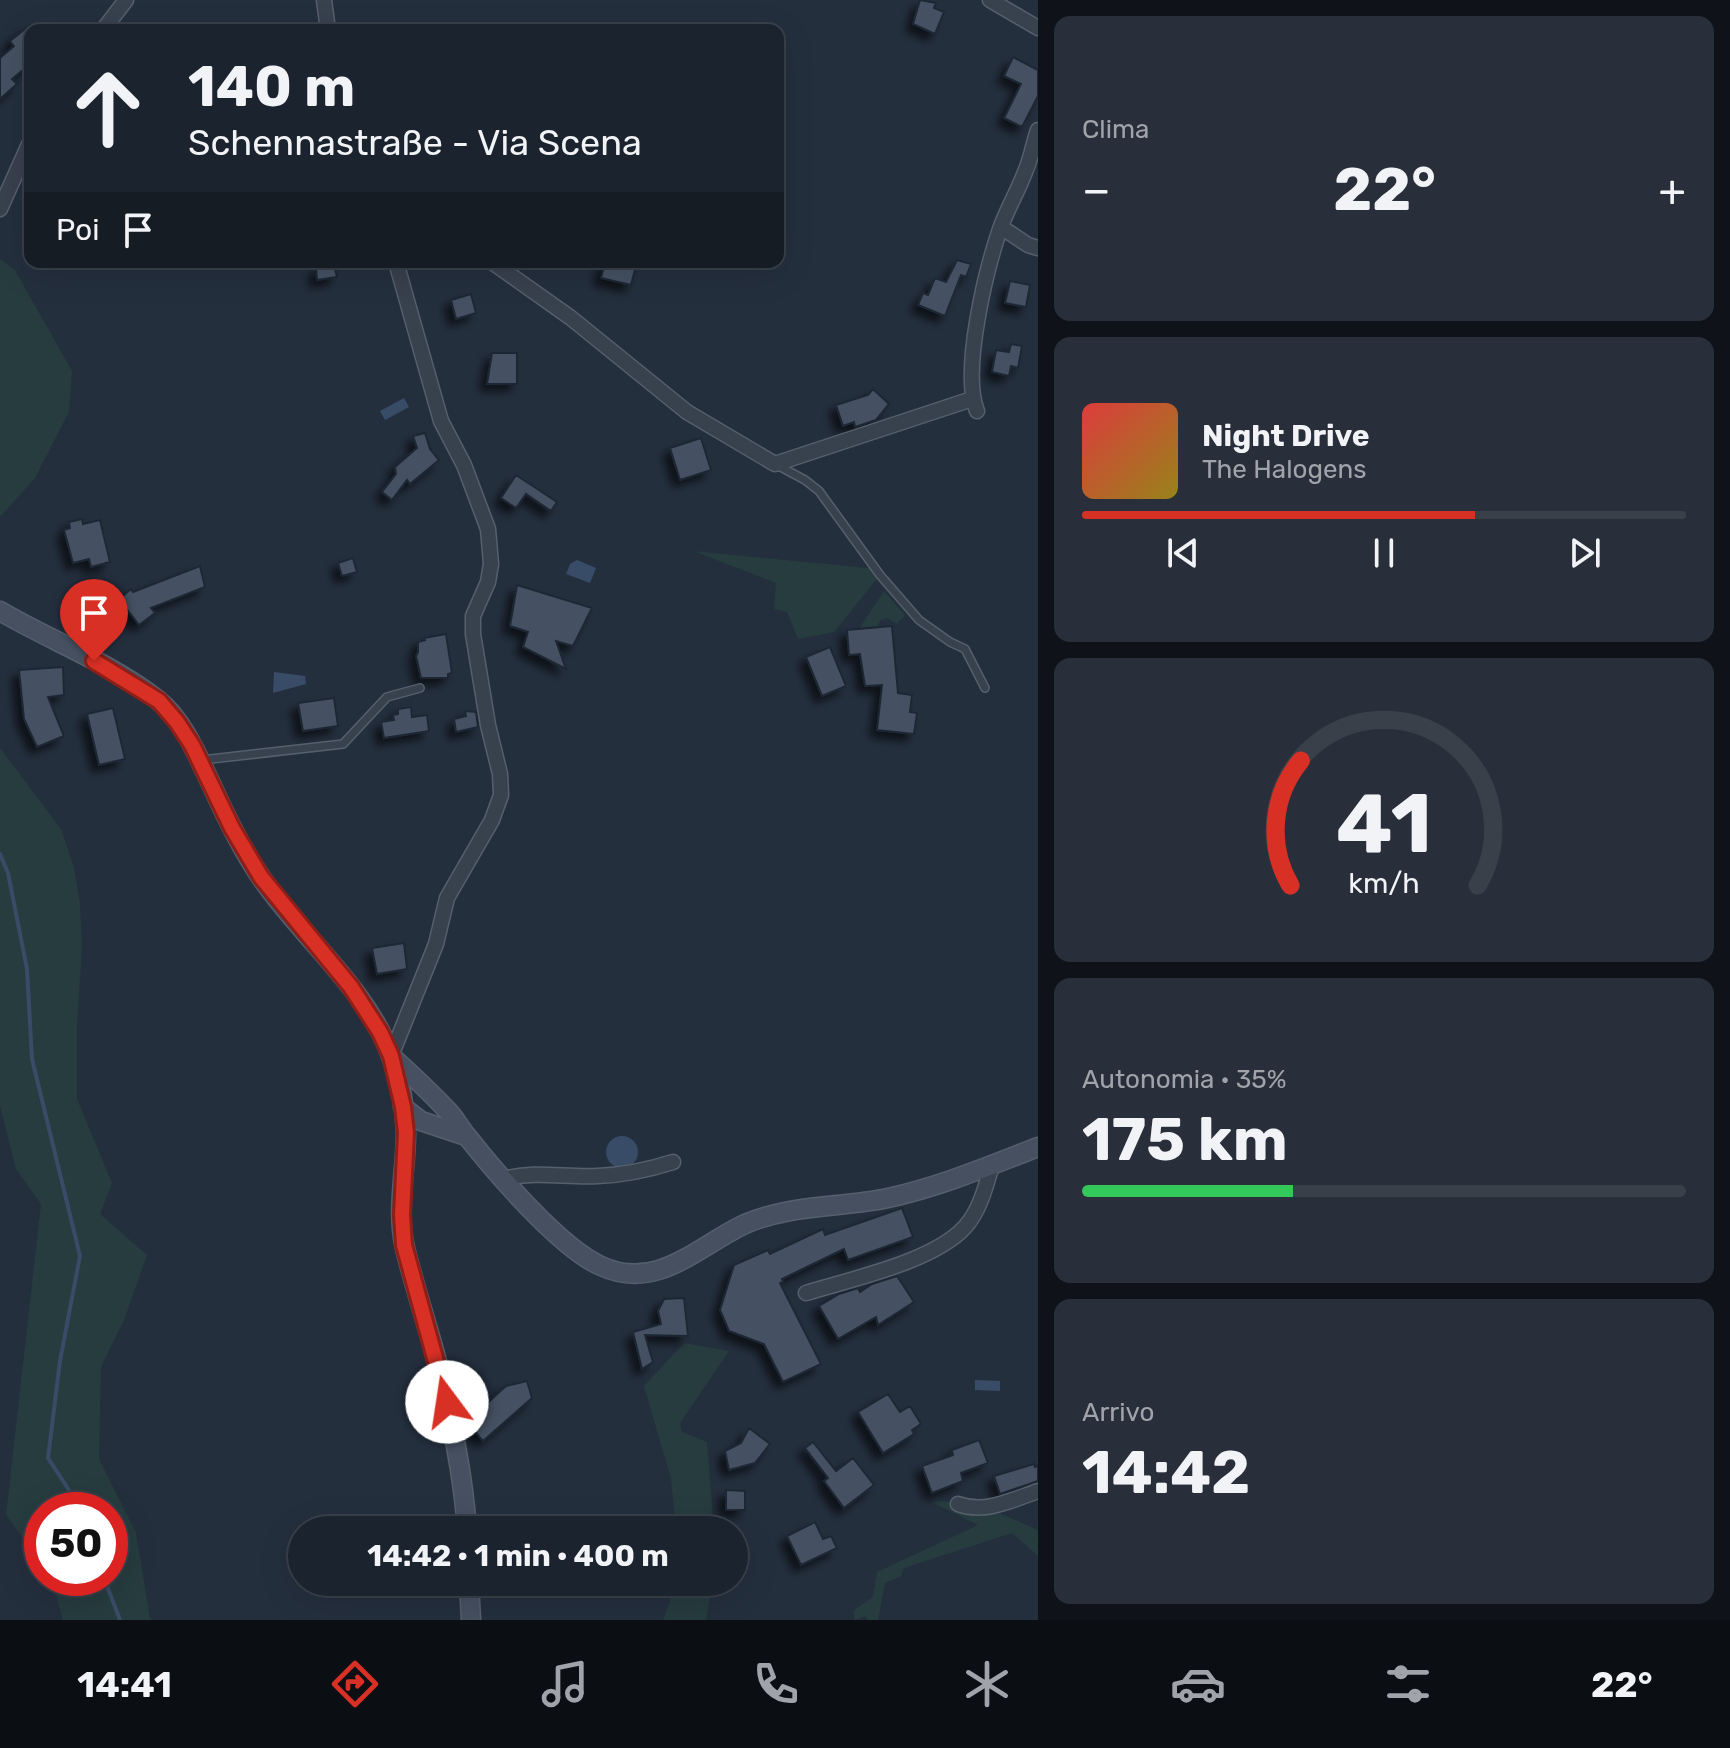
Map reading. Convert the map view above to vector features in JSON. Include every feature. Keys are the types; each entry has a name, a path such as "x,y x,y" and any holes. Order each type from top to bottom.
{"main road":[{"path":"0,611 120,675 159,701 177,722 261,877 351,987 380,1032 391,1056 403,1107 404,1245 453,1427 466,1516"},
{"path":"391,1056 449,1112 458,1132 576,1251 602,1267 631,1274 652,1273 675,1266 744,1225 767,1217 796,1209 887,1198 1038,1147"},
{"path":"403,1107 423,1099 434,1099"},
{"path":"403,1107 421,1121 458,1132"},
{"path":"404,1159 429,1131 458,1132"},
{"path":"470,1596 471,1620"}],"street":[{"path":"108,24 126,0"},
{"path":"324,0 327,24"},
{"path":"990,0 1038,28"},
{"path":"500,268 571,318 687,412 775,464 975,405 976,334 990,262 1038,130"},
{"path":"0,209 24,157"},
{"path":"1001,227 1038,248"},
{"path":"391,1056 436,944 447,898 492,820 501,795 500,774 488,725 473,634 473,616 488,582 491,564 488,529 464,465 441,421 398,268"},
{"path":"504,1179 523,1173 598,1176 648,1170 673,1162"},
{"path":"806,1293 900,1264 940,1245 964,1228 975,1213 992,1165"},
{"path":"958,1504 988,1508 1038,1491"}],"lane":[{"path":"775,464 819,491 880,575 919,620 965,649 985,688"},
{"path":"199,760 343,744 387,697 420,688"}],"green space":[{"path":"0,259 15,270 72,371 69,412 35,478 0,517"},
{"path":"693,551 868,568 869,560 880,575 834,632 798,639 787,612 774,609 776,583"},
{"path":"884,591 905,615 897,624 887,618 881,620 877,627 859,629"},
{"path":"0,748 61,829 74,868 82,947 77,1026 77,1099 112,1183 100,1214 147,1255 124,1320 101,1367 99,1459 116,1492 24,1492 24,1540 6,1515 41,1204 16,1169 0,1106"},
{"path":"684,1343 729,1351 680,1423 682,1432 707,1442 713,1516 675,1516 671,1479 644,1386"},
{"path":"932,1502 988,1508 1038,1530 1038,1556 1012,1533 904,1568 901,1576 885,1583 878,1620 868,1620 865,1616 855,1620 853,1611 873,1597 877,1572 978,1525"},
{"path":"128,1517 136,1533 152,1620 63,1620 56,1596 128,1596"},
{"path":"672,1596 710,1596 706,1620 663,1620"}],"water":[{"path":"404,398 409,407 385,420 380,411"},
{"path":"577,560 596,568 590,583 566,574 570,564"},
{"path":"274,672 305,676 306,684 273,693"},
{"path":"622,1136 633,1141 638,1152 633,1163 622,1168 611,1163 606,1152 611,1141"},
{"path":"975,1380 1000,1381 1000,1391 975,1390"}],"building":[{"path":"920,0 936,3 934,8 944,12 935,34 913,24"},
{"path":"24,30 24,69 12,79 17,84 0,99 0,58 14,46 10,41"},
{"path":"1013,57 1038,70 1038,96 1022,127 1004,118 1021,84 1004,76"},
{"path":"957,260 971,264 966,277 961,275 945,316 918,305 923,293 928,295 935,278 946,282"},
{"path":"316,268 335,268 337,277 317,280"},
{"path":"604,268 635,268 631,285 601,278"},
{"path":"1010,281 1030,285 1026,307 1005,303"},
{"path":"471,294 476,313 456,319 451,300"},
{"path":"1011,344 1022,346 1018,368 1011,366 1009,376 992,372 996,350 1009,352"},
{"path":"492,353 517,353 517,384 487,384"},
{"path":"873,389 889,404 876,420 855,427 854,422 843,426 836,405 868,395"},
{"path":"425,433 430,449 439,460 410,484 407,480 392,500 382,492 396,474 395,467 417,448 413,436"},
{"path":"701,438 711,470 680,480 670,448"},
{"path":"516,475 557,502 551,511 526,494 516,508 501,498"},
{"path":"82,519 83,524 100,520 110,562 91,567 89,559 73,563 64,530 70,528 69,522"},
{"path":"353,558 357,572 342,576 338,563"},
{"path":"200,566 205,587 151,608 155,613 139,625 119,599 131,589 133,592"},
{"path":"517,585 592,608 573,646 556,641 566,669 523,647 528,632 510,626"},
{"path":"892,626 898,693 912,695 910,712 917,713 914,734 877,730 882,685 865,686 860,654 849,655 847,630"},
{"path":"446,634 452,673 448,674 448,678 421,678 416,656 418,642"},
{"path":"830,647 846,686 822,696 806,657"},
{"path":"63,667 64,695 48,697 64,736 37,747 24,719 19,670"},
{"path":"334,698 338,726 303,731 298,703"},
{"path":"411,707 412,717 427,715 429,731 384,738 381,722 394,720 393,715 398,714 398,709"},
{"path":"113,708 125,759 99,765 87,714"},
{"path":"465,711 476,712 478,727 456,732 454,719 466,716"},
{"path":"404,943 407,969 377,974 372,948"},
{"path":"902,1208 913,1237 848,1260 844,1249 782,1279 780,1283 821,1364 783,1382 764,1344 729,1331 720,1310 734,1265 768,1250 770,1254 823,1229 825,1235"},
{"path":"897,1276 914,1302 878,1325 876,1317 838,1339 819,1306 839,1294 858,1288 860,1292 872,1284"},
{"path":"684,1298 688,1336 645,1335 653,1362 642,1369 633,1332 661,1324 658,1311 664,1299"},
{"path":"527,1381 532,1398 483,1441 471,1426 476,1422 472,1417 506,1386"},
{"path":"888,1394 900,1412 910,1406 921,1424 912,1430 914,1434 883,1453 858,1412"},
{"path":"749,1428 770,1444 755,1463 729,1470 725,1451 741,1443"},
{"path":"979,1440 988,1463 961,1473 963,1481 932,1493 922,1466 953,1455 952,1450"},
{"path":"813,1442 836,1471 853,1458 874,1485 844,1508 824,1481 828,1478 805,1448"},
{"path":"1034,1464 1038,1466 1038,1481 1000,1494 994,1476"},
{"path":"726,1490 745,1491 745,1510 726,1510"},
{"path":"815,1522 823,1539 831,1536 837,1548 801,1565 787,1536"}],"waterway":[{"path":"0,854 8,873 27,969 32,1059 80,1256 60,1361 48,1458 70,1492"},
{"path":"111,1596 120,1620"}],"route":[{"path":"94,661 159,701 177,722 261,877 351,987 380,1032 391,1056 406,1133 402,1215 404,1245 447,1402"}]}
